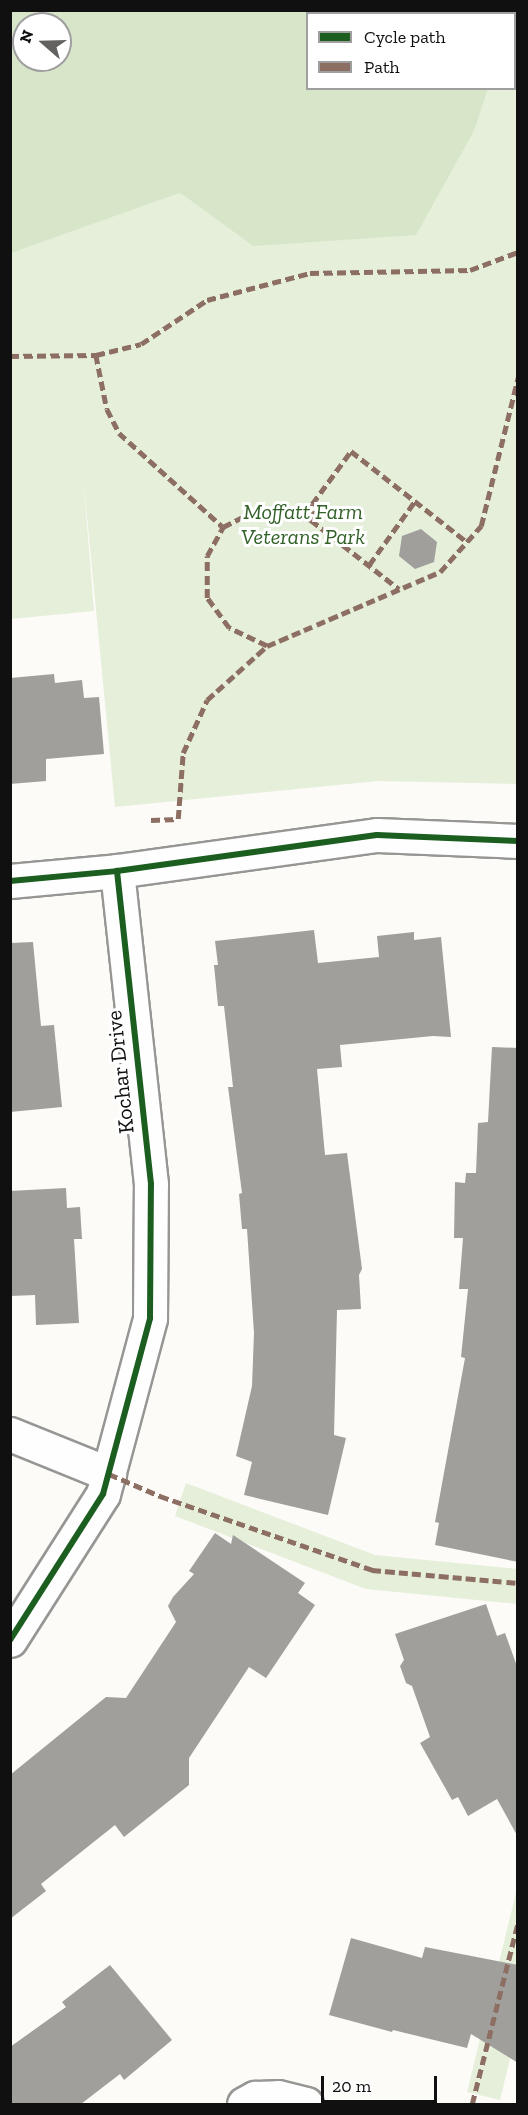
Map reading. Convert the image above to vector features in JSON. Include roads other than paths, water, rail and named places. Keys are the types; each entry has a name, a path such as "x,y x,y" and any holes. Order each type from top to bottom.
{"street":[{"path":"10,881 117,871 377,835 518,841"},
{"name":"Kochar Drive","path":"10,1640 104,1494 150,1318 151,1184 117,871"},
{"path":"10,1434 109,1474"},
{"path":"244,2104 255,2098 278,2097 306,2104"}],"park label":[{"name":"Moffatt Farm Veterans Park","path":"303,524"}]}
